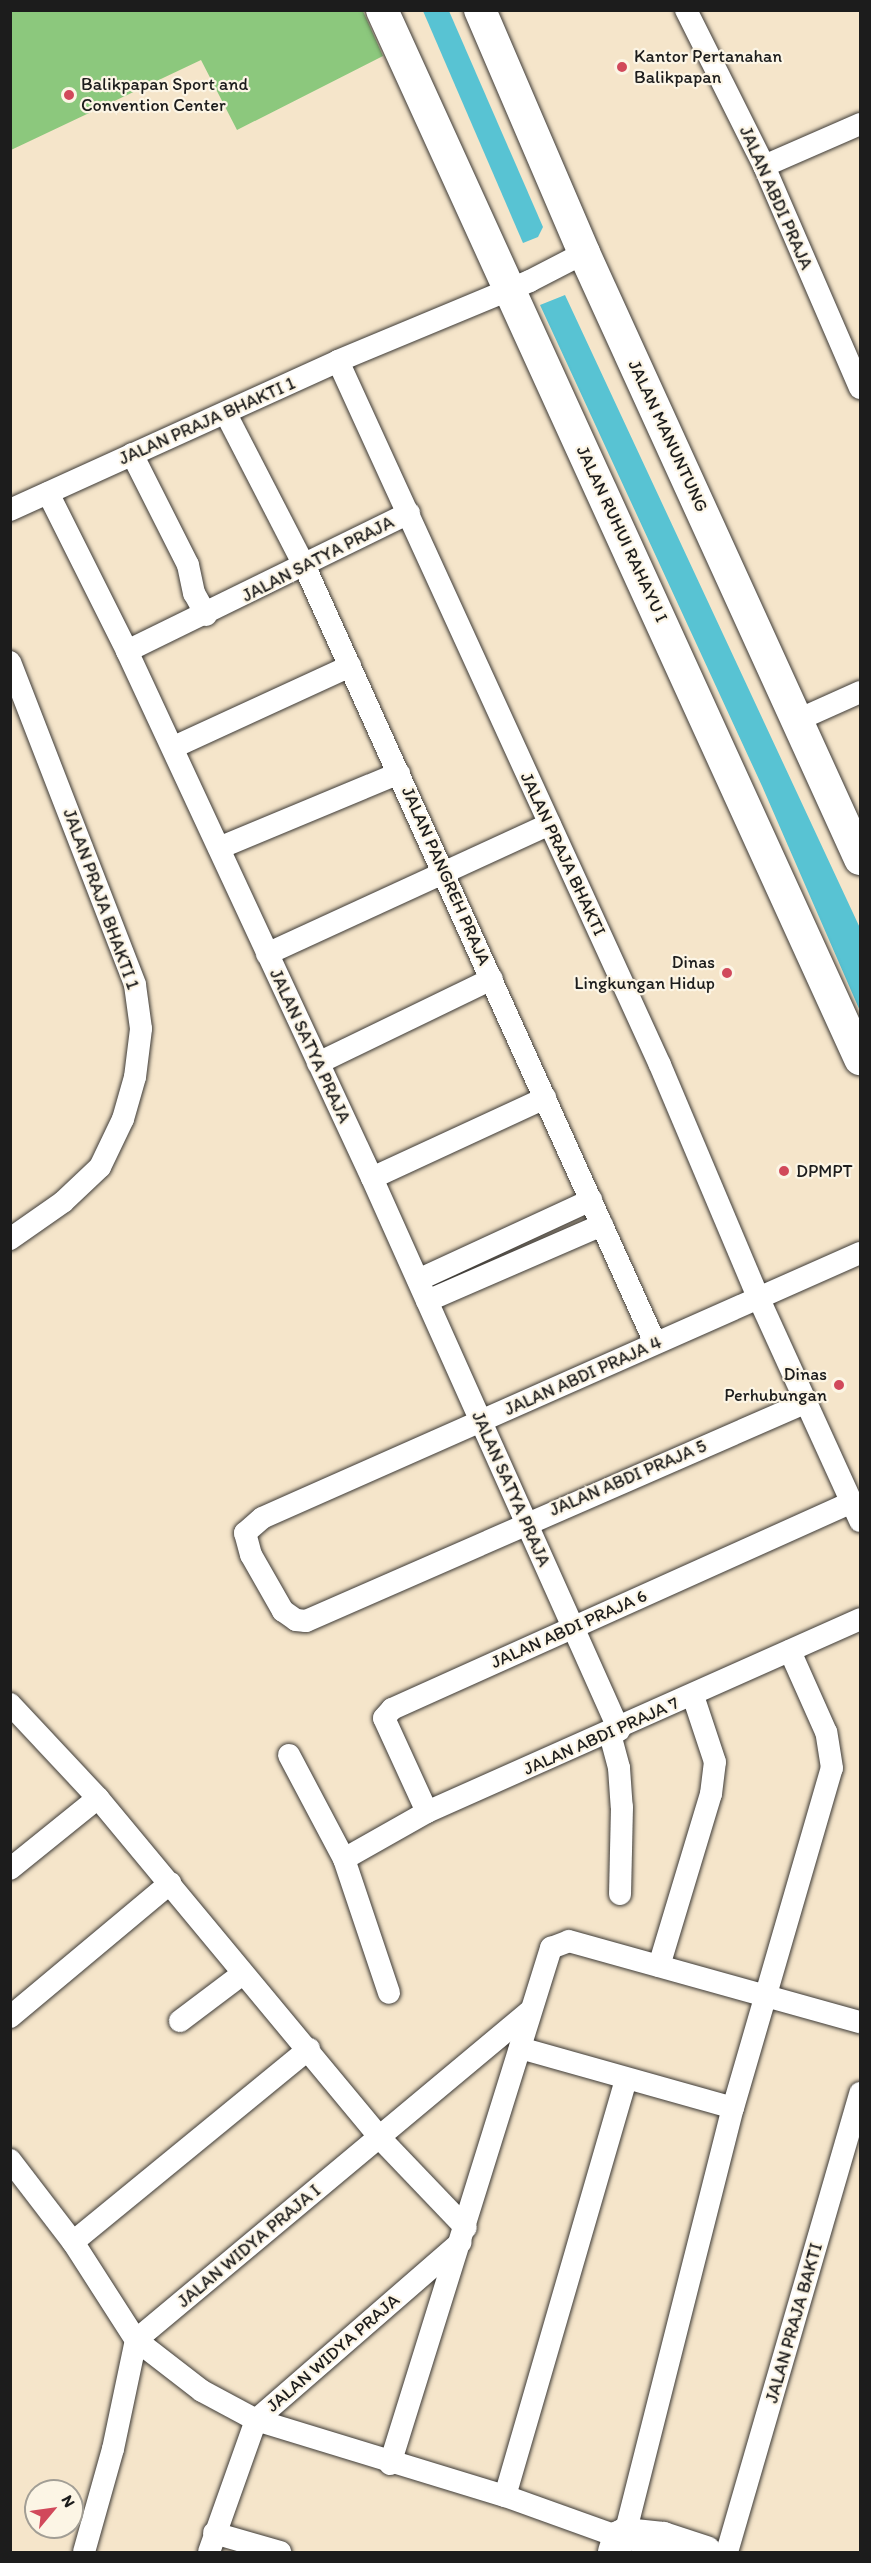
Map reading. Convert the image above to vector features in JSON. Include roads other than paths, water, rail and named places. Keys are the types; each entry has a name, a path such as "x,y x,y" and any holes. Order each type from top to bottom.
{"street":[{"name":"JALAN RUHUI RAHAYU I","path":"382,10 521,285 596,480 647,585 861,1059"},
{"name":"JALAN ABDI PRAJA","path":"686,10 764,166 861,388"},
{"name":"JALAN MANUNTUNG","path":"486,12 575,258 800,719 861,859"},
{"path":"764,166 861,124"},
{"path":"338,361 521,285 575,258"},
{"name":"JALAN PRAJA BHAKTI 1","path":"10,510 226,414 338,361"},
{"name":"JALAN PRAJA BHAKTI","path":"338,361 660,1065 759,1299 856,1512"},
{"name":"JALAN PANGREH PRAJA","path":"226,414 305,567 656,1343"},
{"path":"132,454 184,556 194,593 206,615"},
{"path":"48,493 127,651"},
{"name":"JALAN SATYA PRAJA","path":"409,513 305,567 127,651 174,747 428,1301 572,1627 614,1732 622,1807 620,1894"},
{"name":"JALAN PRAJA BHAKTI 1","path":"10,662 135,985 141,1029 135,1077 123,1119 100,1167 63,1202 10,1239"},
{"path":"174,747 350,666"},
{"path":"800,719 861,692"},
{"path":"219,848 399,773"},
{"path":"267,954 445,874 549,824"},
{"path":"318,1063 492,979"},
{"path":"372,1178 545,1098"},
{"path":"418,1280 591,1200"},
{"path":"428,1301 602,1226"},
{"name":"JALAN ABDI PRAJA 4","path":"352,1601 306,1621 288,1617 251,1554 245,1533 251,1524 861,1253"},
{"name":"JALAN ABDI PRAJA 5","path":"352,1601 525,1522 807,1402"},
{"name":"JALAN ABDI PRAJA 6","path":"427,1812 384,1718 386,1713 572,1627 856,1512"},
{"name":"JALAN ABDI PRAJA 7","path":"344,1859 427,1812 614,1732 861,1619"},
{"path":"619,2541 733,2108 832,1768 826,1732 790,1652"},
{"path":"659,1966 712,1783 715,1762 693,1696"},
{"path":"10,1704 99,1798 170,1883 241,1975 309,2049 380,2138 464,2234"},
{"path":"290,1755 344,1859 389,1993"},
{"path":"10,1869 99,1798"},
{"path":"10,2017 170,1883"},
{"path":"390,2464 464,2234 551,1948 559,1942 659,1966 861,2022"},
{"path":"180,2021 241,1975"},
{"name":"JALAN WIDYA PRAJA I","path":"136,2340 530,2011"},
{"path":"520,2048 733,2108"},
{"path":"73,2242 309,2049"},
{"path":"505,2496 626,2079"},
{"name":"JALAN PRAJA BAKTI","path":"727,2553 861,2093"},
{"path":"10,2160 73,2242 136,2340 202,2391 256,2420 390,2464 505,2496 619,2541 663,2538 706,2553"},
{"name":"JALAN WIDYA PRAJA","path":"212,2543 256,2420 464,2234"},
{"path":"84,2553 113,2449 136,2340"},
{"path":"212,2543 280,2553"}],"water":[{"path":"423,11 449,11 543,227 538,237 523,243"},
{"path":"565,295 860,928 860,1011 762,786 540,305"}],"place":[{"name":"Kantor Pertanahan Balikpapan","path":"622,67"},
{"name":"Balikpapan Sport and Convention Center","path":"69,95"},
{"name":"Dinas Lingkungan Hidup","path":"727,973"},
{"name":"DPMPT","path":"784,1171"},
{"name":"Dinas Perhubungan","path":"839,1385"}]}
